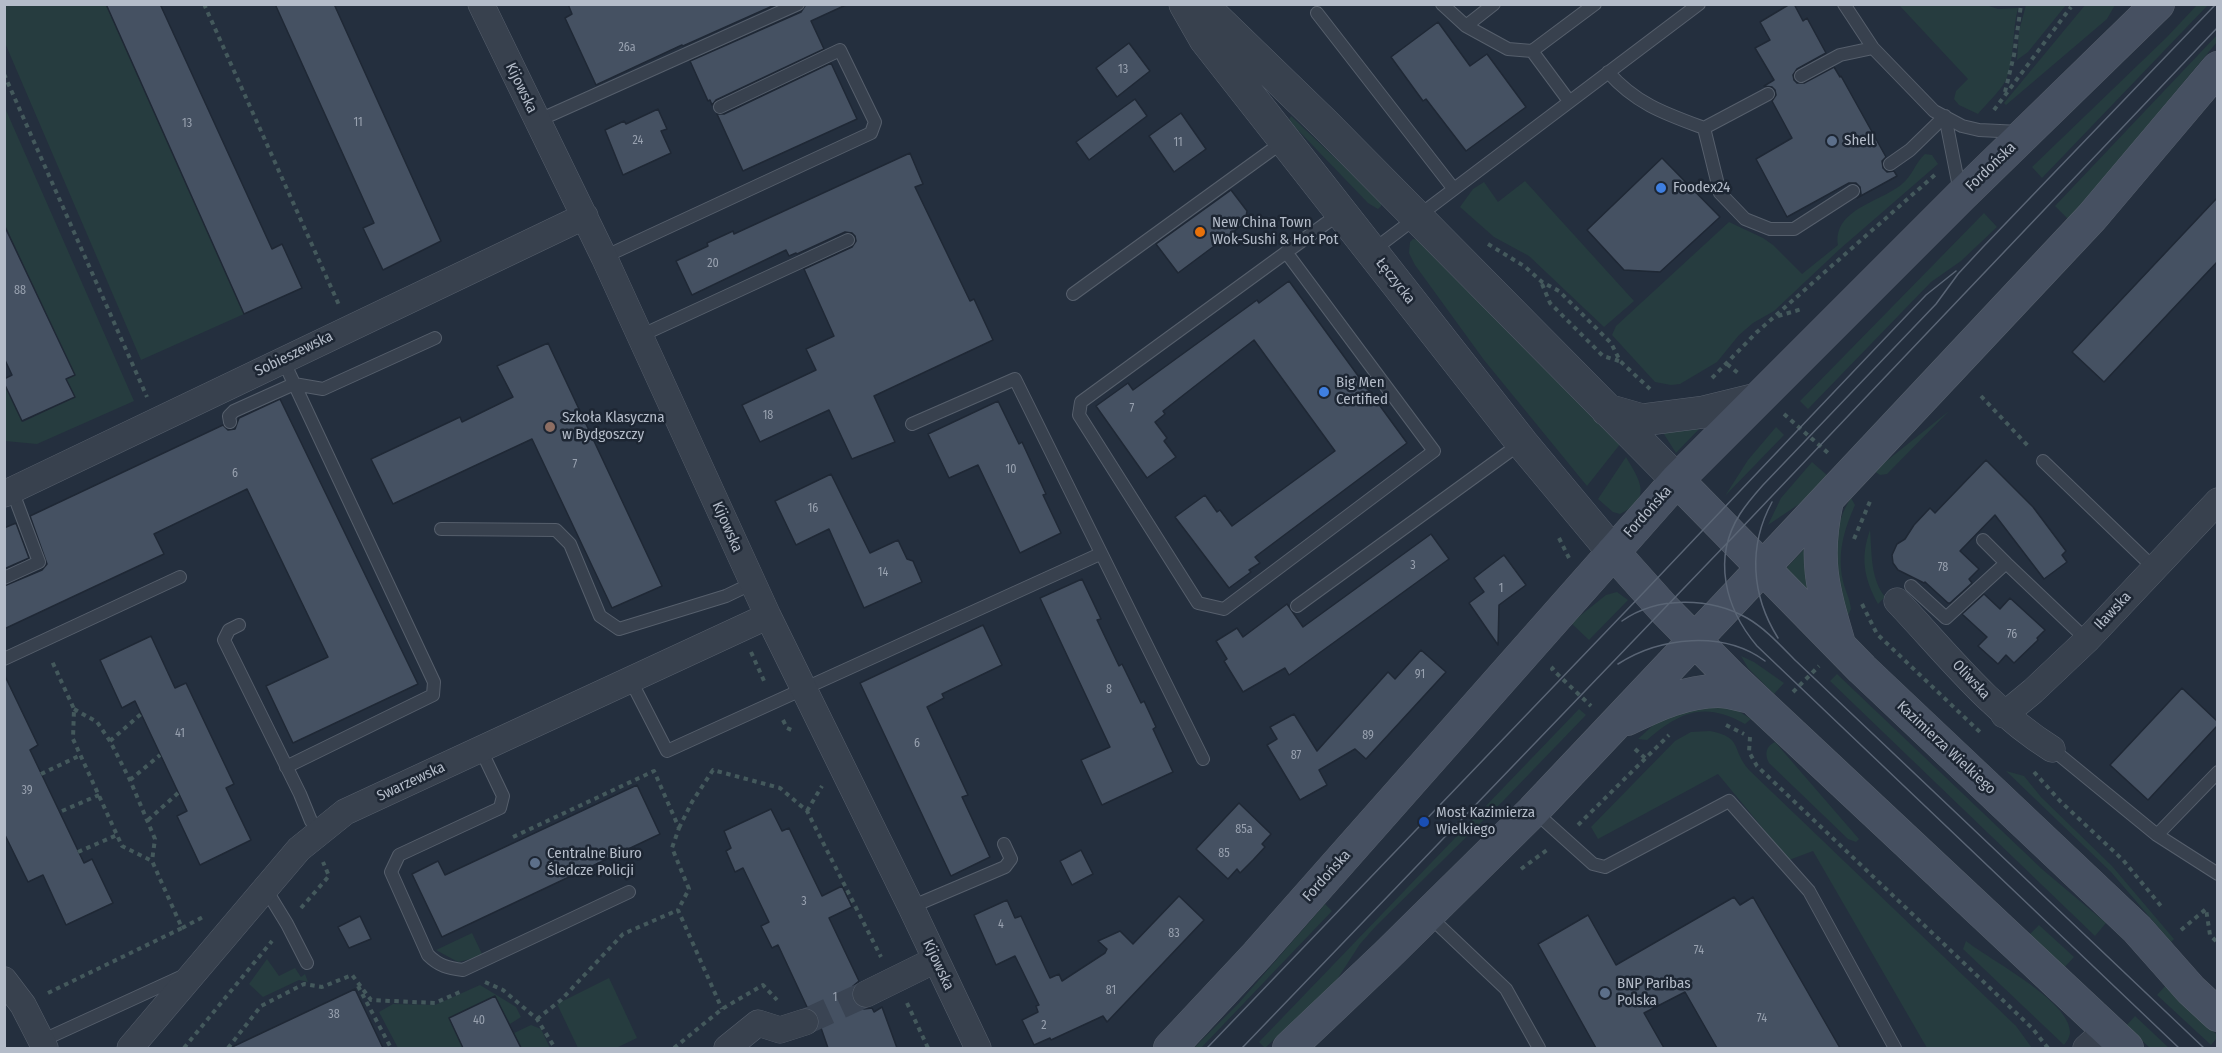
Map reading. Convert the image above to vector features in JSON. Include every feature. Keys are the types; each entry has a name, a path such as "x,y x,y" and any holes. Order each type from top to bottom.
{"main road":[{"name":"Fordońska","path":"1170,1048 1264,947 1677,480 2139,18"},
{"path":"1289,1048 1533,811 1694,641 2092,217 2217,68"},
{"name":"Kazimierza Wielkiego","path":"1677,480 1839,645 2137,929 2191,990 2217,1015"},
{"path":"1827,500 1820,547 1820,572 1839,645"},
{"path":"1613,552 1694,641 2106,1042"},
{"path":"1612,727 1650,708 1700,692 1720,691 1751,697"}],"street":[{"name":"Kijowska","path":"481,4 585,216 768,616 978,1048"},
{"name":"Łęczycka","path":"1185,4 1204,39 1522,443 1613,552"},
{"path":"1201,4 1325,124 1677,480"},
{"name":"Sobieszewska","path":"8,492 585,216"},
{"path":"1607,410 1642,420 1704,412 1757,399"},
{"name":"Iławska","path":"2004,715 2033,691 2086,640 2217,501"},
{"name":"Oliwska","path":"1904,593 2004,715 2052,749"},
{"name":"Swarzewska","path":"130,1048 299,849 345,812 768,616"},
{"path":"866,994 896,980 934,957"},
{"path":"4,980 23,1005 43,1045"},
{"path":"727,1048 758,1023 780,1030 805,1022"}],"lane":[{"path":"537,122 798,4"},
{"path":"1442,4 1466,26 1508,50 1533,51 1595,4"},
{"path":"1466,26 1494,4"},
{"path":"1372,251 1699,4"},
{"path":"1844,4 1873,48 1934,111 1962,126 1979,130 2027,132"},
{"path":"1317,13 1454,188"},
{"path":"1801,76 1840,55 1873,48"},
{"path":"604,257 871,133 876,122 840,51 720,107"},
{"path":"1533,51 1569,101"},
{"path":"1608,72 1619,85 1655,110 1704,129 1768,94"},
{"path":"1945,116 1961,196"},
{"path":"1890,164 1910,150 1945,116"},
{"path":"1704,129 1720,193 1745,219 1770,229 1794,228 1853,191"},
{"path":"1073,294 1285,141"},
{"path":"1286,252 1434,451 1224,609 1198,603 1078,415 1081,402 1286,252 1341,212"},
{"path":"640,336 848,240"},
{"path":"230,422 229,416 234,411 294,384 323,389 435,338"},
{"path":"283,360 434,682 433,695 286,767"},
{"path":"912,424 1015,379 1203,759"},
{"path":"1297,606 1522,443"},
{"path":"2043,461 2154,568"},
{"path":"4,578 39,562 8,492"},
{"path":"441,529 556,530 570,544 600,616 619,629 726,596 753,583"},
{"path":"1983,540 2086,640"},
{"path":"631,681 667,751 1100,554"},
{"path":"1904,593 1946,618 2006,563"},
{"path":"4,658 180,577"},
{"path":"239,625 229,630 224,640 311,821 322,830"},
{"path":"2052,749 2157,835 2217,874"},
{"path":"481,750 503,796 500,808 399,855 391,872 428,955 436,964 463,970 629,892"},
{"path":"2157,835 2217,772"},
{"path":"1533,811 1593,864 1605,867 1729,801 1809,891 1895,1048"},
{"path":"911,907 1005,867 1011,859 1004,844"},
{"path":"265,888 307,963"},
{"path":"1427,914 1506,989 1539,1048"},
{"path":"43,1045 194,970"}],"path":[{"path":"204,4 350,327"},
{"path":"2004,95 2014,55 2021,5"},
{"path":"1979,130 2071,7"},
{"path":"4,74 158,422"},
{"path":"1708,380 1727,364 1757,332 1952,157"},
{"path":"1483,241 1524,266 1542,282 1559,291 1611,343 1620,361 1644,384 1659,394"},
{"path":"1542,282 1550,303 1603,356 1620,361"},
{"path":"1727,364 1736,372"},
{"path":"1981,396 2043,461"},
{"path":"1787,416 1824,449"},
{"path":"1853,543 1874,494"},
{"path":"1558,536 1567,550 1569,560"},
{"path":"1859,595 1867,617 1877,634 1989,740"},
{"path":"43,641 74,709 73,739 122,846 152,861"},
{"path":"1558,662 1552,669 1612,727"},
{"path":"1794,691 1815,670"},
{"path":"23,1005 182,928 152,861 155,839 148,820 111,741 97,722 74,709"},
{"path":"111,741 141,714"},
{"path":"1720,723 1749,737 1749,752 1757,766 2032,1028 2048,1048"},
{"path":"1588,817 1673,731"},
{"path":"130,780 160,754"},
{"path":"41,774 81,755"},
{"path":"2029,768 2123,861 2162,907"},
{"path":"537,1019 561,1000 623,934 678,910 689,890 672,848 692,802 713,770 780,788 807,811 874,946 896,980 928,1048"},
{"path":"513,837 654,771 679,828"},
{"path":"148,820 178,794"},
{"path":"62,812 99,795"},
{"path":"78,852 117,835"},
{"path":"2181,930 2206,909 2210,934 2217,943"},
{"path":"678,910 722,1010"},
{"path":"2175,922 2188,938"},
{"path":"352,975 371,1000 435,1003 463,990"},
{"path":"228,1048 261,1006 304,984 322,987 352,975"},
{"path":"352,975 391,1048"},
{"path":"482,981 503,990 537,1019 555,1048"},
{"path":"232,1040 234,1048"}],"green space":[{"path":"1983,4 1998,9 2018,8 2007,77 1978,114 1959,105 1954,99 1956,91 1968,79 1899,5"},
{"path":"2086,4 2115,5 2107,19 2006,105 2004,103"},
{"path":"4,5 106,5 244,314 141,360 5,43"},
{"path":"2026,5 2066,5 2028,52 2017,60 2019,31"},
{"path":"2197,5 2208,5 2042,178 2032,167 2167,37"},
{"path":"2217,35 2217,42 2069,220 2055,206"},
{"path":"5,108 134,401 37,444 5,441 4,383 23,422 74,397 66,379 74,374 5,225"},
{"path":"1291,116 1376,197 1381,203 1378,209 1368,203 1293,125 1289,120"},
{"path":"1925,154 1932,155 1938,164 1841,248 1774,311 1753,323 1739,335 1717,362 1680,384 1655,382 1612,335 1616,326 1729,222 1773,245 1802,274 1838,245 1838,233 1843,223 1851,215 1902,184"},
{"path":"1525,181 1634,301 1604,327 1529,256 1494,237 1460,207 1473,189 1484,182 1498,202"},
{"path":"1984,213 1997,227 1961,261 1931,282 1808,409 1800,401"},
{"path":"1413,239 1419,240 1621,443 1587,486 1484,360 1415,265 1409,253 1410,242"},
{"path":"1949,411 1887,474 1880,475 1874,471"},
{"path":"1776,427 1784,435 1725,496 1748,460"},
{"path":"1700,428 1676,453 1662,431"},
{"path":"1626,457 1641,488 1637,502 1620,514 1613,512 1598,499"},
{"path":"1812,462 1828,476 1808,498 1768,525 1781,498"},
{"path":"1851,498 1855,505 1841,551 1841,571 1851,609 1848,616 1836,587 1834,560 1840,522"},
{"path":"1870,530 1874,573 1885,597 1878,604 1869,585 1864,559"},
{"path":"1805,548 1818,607 1781,574"},
{"path":"1617,592 1628,600 1589,640 1571,623 1606,595"},
{"path":"1741,656 1754,662 1784,683 1774,694 1748,668"},
{"path":"1837,674 2043,870 2106,923 2095,936 1830,681"},
{"path":"1712,703 1735,709 1751,719 1745,724 1717,713 1693,713 1670,722 1647,740 1638,739 1662,717"},
{"path":"1579,709 1586,715 1503,801 1376,926 1360,944 1336,981 1265,1048 1259,1042"},
{"path":"1710,731 1728,737 1749,770 2016,1026 2032,1048 1927,1048 1813,851 1789,860 1718,774 1598,839 1591,827 1675,741 1691,732"},
{"path":"1775,742 1859,839 1856,842 1848,839 1769,763 1767,751"},
{"path":"2006,771 2024,776 2041,797 2112,866 2174,939 2171,942 2111,872"},
{"path":"1325,904 1332,911 1201,1048 1194,1048 1238,1004"},
{"path":"2039,925 2074,957 2062,970 2027,937"},
{"path":"472,933 483,956 458,962 436,950"},
{"path":"1966,941 2027,982 2057,1007 2067,1020 2070,1032 2064,1045 1963,949"},
{"path":"267,959 279,976 295,968 301,977 305,974 308,982 299,980 263,997 249,984"},
{"path":"609,978 637,1038 616,1048 578,1048 557,1004"},
{"path":"2167,984 2217,1035 2211,1045 2157,995"},
{"path":"480,985 516,1007 521,1017 510,1024 495,996 449,1018 463,1048 398,1048 379,1012 393,1004 435,1005"},
{"path":"2135,1016 2169,1048 2150,1048 2126,1026"},
{"path":"531,1025 541,1029 550,1048 522,1048 514,1033"}],"building":[{"path":"106,4 160,4 272,249 282,244 302,288 244,314"},
{"path":"275,4 334,4 441,241 383,270 363,228 374,223"},
{"path":"568,4 777,4 596,85 565,18 572,14"},
{"path":"806,4 848,4 811,21 824,49 716,100 712,105 690,61 801,12"},
{"name":"Shell","path":"1790,4 1794,4 1803,21 1807,18 1826,53 1797,69 1793,75 1794,80 1797,83 1804,83 1834,67 1886,157 1882,161 1883,168 1887,172 1894,171 1897,176 1857,198 1861,194 1860,187 1856,183 1849,183 1787,217 1756,159 1792,138 1772,101 1776,95 1775,90 1764,86 1774,80 1755,48 1770,40 1760,22"},
{"path":"1438,22 1470,66 1487,54 1526,107 1466,151 1426,99 1423,101 1391,57"},
{"path":"1129,43 1150,71 1117,97 1096,68"},
{"path":"831,63 857,119 743,171 717,114 724,114"},
{"path":"1135,99 1147,116 1089,160 1076,142"},
{"path":"658,109 667,129 661,131 671,153 623,175 605,130 624,121 626,124"},
{"path":"1181,113 1206,149 1174,172 1149,136"},
{"path":"910,153 923,184 915,187 970,301 974,299 993,340 874,396 895,442 852,459 829,410 760,442 742,405 816,370 806,349 834,336 804,269 852,247 856,241 855,236 845,232 789,256 786,250 692,295 676,261 733,231 734,234"},
{"name":"Foodex24","path":"1662,158 1720,217 1660,272 1624,270 1587,230"},
{"name":"New China Town Wok-Sushi & Hot Pot","path":"1231,190 1247,211 1245,223 1178,273 1156,244"},
{"path":"2217,198 2217,262 2104,382 2072,352"},
{"path":"4,225 75,375 66,379 75,397 22,421 4,383 4,379 12,375 4,358"},
{"path":"1289,281 1407,443 1255,557 1260,563 1229,588 1175,517 1205,495 1217,512 1220,510 1232,526 1335,451 1254,340 1163,411 1165,414 1155,422 1167,438 1164,441 1176,457 1147,478 1096,406 1128,383 1133,390 1257,300 1259,303"},
{"path":"548,343 662,586 612,608 532,439 393,504 371,459 460,417 462,422 513,397 497,366"},
{"path":"280,399 418,684 293,743 266,686 328,657 247,489 154,534 164,554 4,629 4,586 42,570 47,564 30,516 223,425 228,430 235,429 239,418"},
{"path":"998,401 1019,444 1022,442 1061,533 1020,553 978,465 949,478 928,434"},
{"path":"1986,460 2033,507 2066,551 2062,555 2067,562 2044,579 1995,515 1960,551 1979,569 1969,579 1972,583 1948,603 1925,582 1898,570 1893,563 1892,555 1897,544 1905,539 1930,508 1935,513"},
{"path":"831,474 870,553 898,540 907,559 913,561 922,582 864,608 829,529 796,545 775,501"},
{"path":"16,523 29,558 4,569 4,528"},
{"path":"1431,534 1449,559 1289,675 1285,668 1243,692 1224,661 1227,659 1216,641 1237,628 1243,637 1287,604 1303,627"},
{"path":"1504,555 1526,585 1499,605 1498,645 1469,603 1484,592 1474,578"},
{"path":"1082,579 1101,619 1097,620 1119,666 1122,664 1141,703 1144,701 1156,727 1153,729 1173,772 1102,805 1081,760 1110,747 1040,598"},
{"path":"1984,594 2000,609 2010,598 2045,630 2014,663 2006,655 1998,664 1978,646 1987,637 1962,614"},
{"path":"983,625 1002,665 942,694 944,698 927,707 968,795 962,797 990,857 951,876 860,683"},
{"path":"151,636 175,688 186,683 234,784 226,788 251,840 200,865 177,816 187,811 135,701 122,708 100,660"},
{"path":"1421,650 1446,672 1366,759 1355,749 1319,770 1327,785 1300,800 1267,745 1277,739 1270,727 1294,714 1317,751 1388,672 1395,679"},
{"path":"4,674 38,745 30,750 84,863 92,859 113,903 66,925 43,875 28,882 4,833"},
{"path":"2182,688 2217,721 2217,726 2148,800 2110,765"},
{"name":"Centralne Biuro Śledcze Policji","path":"637,785 660,834 442,937 412,874 438,861 445,875"},
{"path":"1239,803 1271,834 1262,844 1265,847 1253,860 1240,873 1237,869 1228,879 1196,849"},
{"path":"771,809 782,831 789,828 822,896 842,886 852,907 829,918 859,981 853,986 852,1000 858,1007 872,1008 874,1012 882,1007 897,1048 828,1048 819,1017 815,1011 807,1007 778,945 772,948 761,926 769,922 743,868 735,872 726,851 731,848 724,831"},
{"path":"1081,850 1093,874 1072,885 1060,861"},
{"path":"1179,896 1204,920 1107,1022 1103,1016 1051,1040 1050,1038 1034,1045 1022,1020 1038,1012 1036,1006 1039,1005 1015,956 996,965 974,915 1007,900 1015,918 1021,916 1050,978 1059,974 1062,981 1105,953 1107,949 1098,941 1120,931 1133,944"},
{"path":"1734,897 1740,905 1753,897 1840,1048 1717,1048 1685,992 1644,1013 1664,1048 1596,1048 1538,944 1588,915 1616,965"},
{"path":"360,916 371,939 349,948 338,927"},
{"path":"355,989 383,1048 230,1048"},
{"path":"495,996 521,1048 463,1048 449,1018"}],"tunnel":[{"path":"805,1022 866,994"}],"tram line":[{"path":"2179,1048 1757,646 1737,616 1730,599 1725,565 1726,548 1731,531 1748,502 1936,304 1958,274 1983,247 2216,4"},
{"path":"1242,1048 1733,537 2218,27"},
{"path":"1207,1048 1926,295 1956,271"},
{"path":"1772,502 1759,536 1756,570 1762,605 1778,638"},
{"path":"1622,621 1651,607 1684,602 1717,606 1754,622 2204,1048"},
{"path":"1618,664 1653,648 1692,641 1711,641 1730,645 1748,651 1765,661"}],"place":[{"name":"Shell","path":"1832,141"},
{"name":"Foodex24","path":"1661,188"},
{"name":"New China Town Wok-Sushi & Hot Pot","path":"1200,232"},
{"name":"Big Men Certified","path":"1324,392"},
{"name":"Szkoła Klasyczna w Bydgoszczy","path":"550,427"},
{"name":"Most Kazimierza Wielkiego","path":"1424,822"},
{"name":"Centralne Biuro Śledcze Policji","path":"535,863"},
{"name":"BNP Paribas Polska","path":"1605,993"}]}
